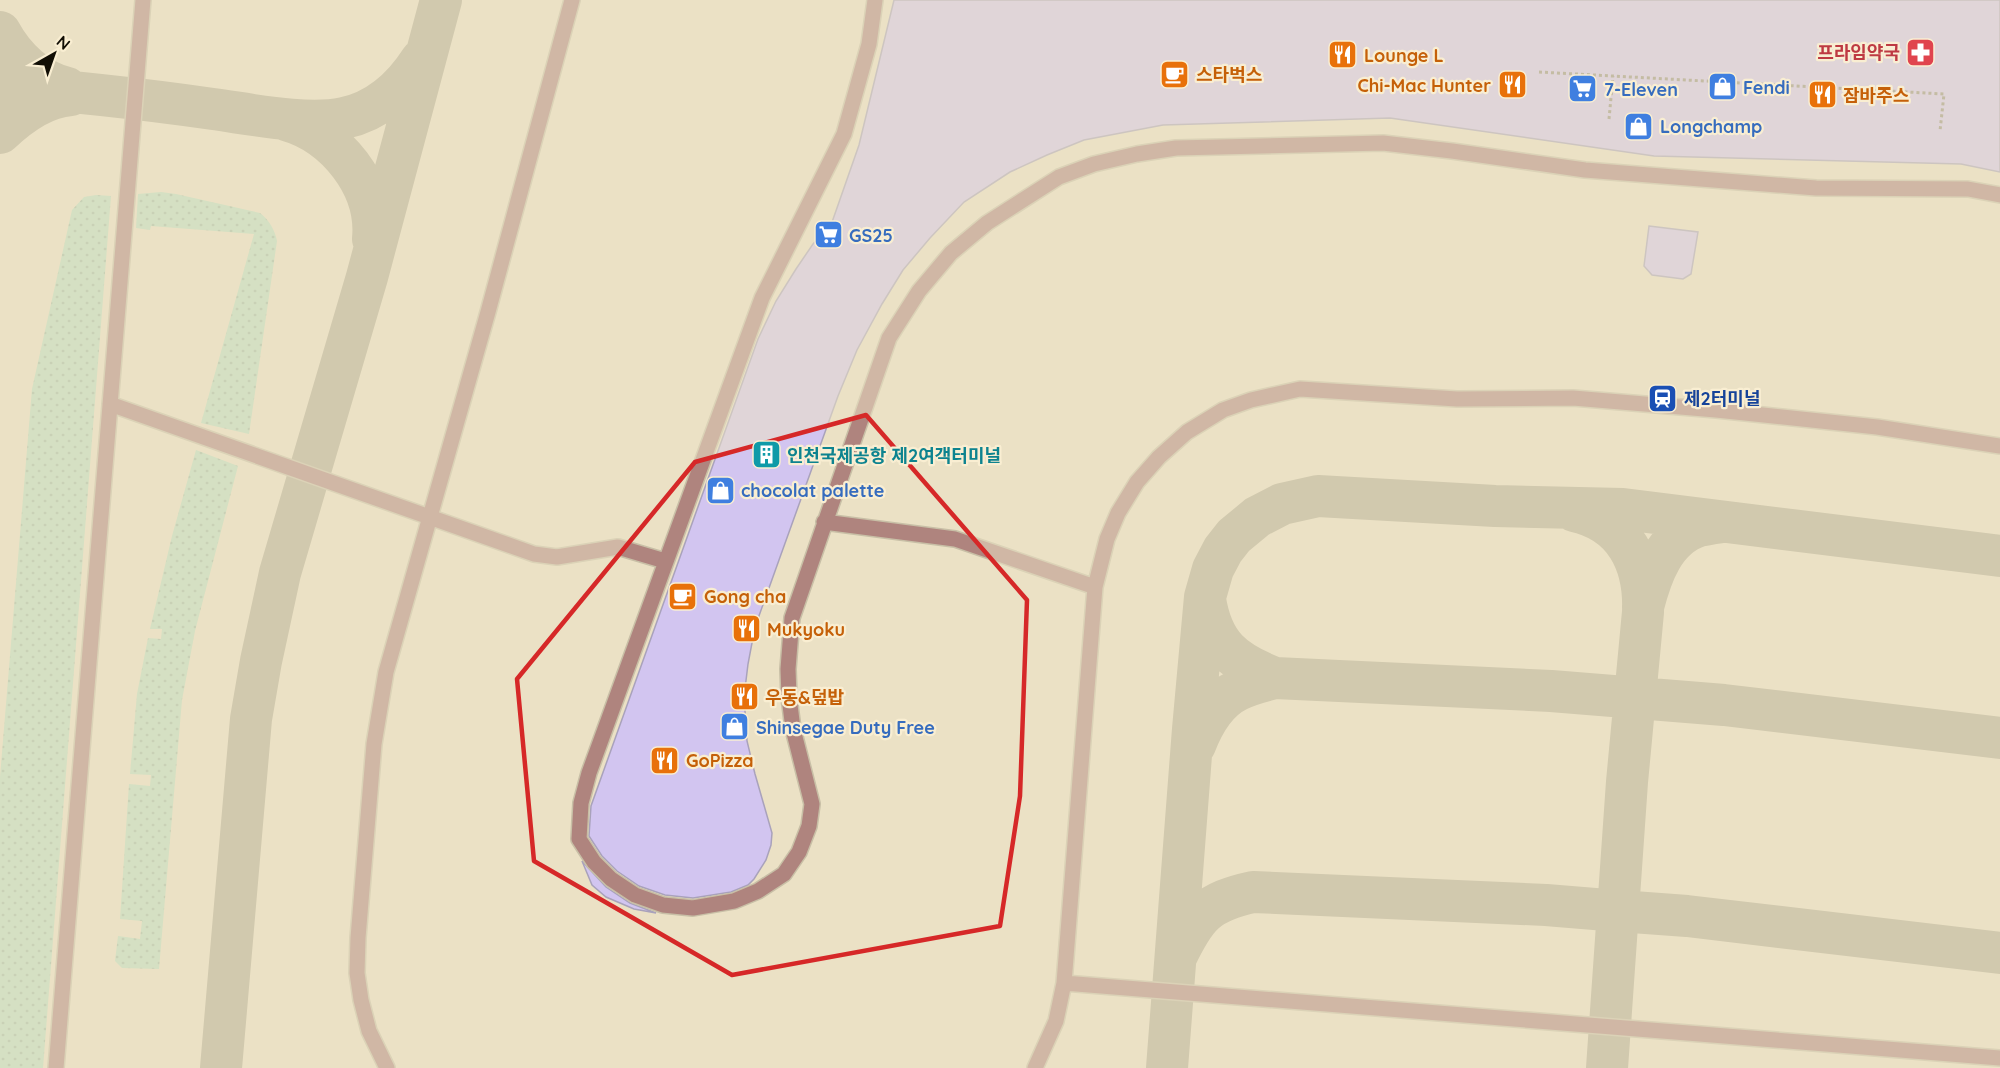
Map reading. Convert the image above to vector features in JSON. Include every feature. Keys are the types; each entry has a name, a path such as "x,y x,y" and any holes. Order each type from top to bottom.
{"lane":[{"path":"56,1068 143,0"},
{"path":"387,1068 369,1030 357,973 374,744 386,672 488,312 572,0"},
{"path":"875,0 868,44 844,134 762,298 589,772 581,803 579,839 594,862 610,879 635,895 663,905 693,908 734,901 758,891 784,874 799,852 809,826 812,804 792,729 788,669 792,618 889,338 919,291 951,253 987,223 1059,177 1094,164 1176,148 1383,143 1585,170 1816,188 1968,189 2000,195"},
{"path":"1035,1068 1056,1021 1064,983 1095,587 1107,539 1118,513 1137,482 1159,457 1187,432 1223,410 1251,400 1300,389 1457,399 1573,398 1704,409 1877,428 2000,446"},
{"path":"110,404 534,554 556,557 618,547 665,561"},
{"path":"824,522 955,538 1095,587"},
{"path":"1064,983 2000,1058"}],"path":[{"path":"1539,72 1944,94 1940,131"},
{"path":"1609,119 1614,76"}],"highlighted area":[{"path":"866,415 1027,600 1020,796 1000,926 732,975 534,861 517,679 695,462"}],"green space":[{"path":"161,192 260,213 275,233 277,241 249,434 201,423 254,234 151,226 150,230 136,228 138,194"},
{"path":"111,196 43,1068 0,1068 0,777 32,389 72,210 84,197"},
{"path":"196,450 238,466 195,631 182,700 159,969 122,968 115,961 118,936 140,939 142,921 120,919 129,784 150,786 151,775 130,774 137,694 148,638 161,639 162,629 150,629 172,536"}],"building":[{"name":"인천국제공항 제2여객터미널","path":"894,0 2000,0 2000,172 1961,164 1654,156 1390,118 1163,125 1084,140 1010,172 964,202 903,270 882,304 857,350 838,396 755,627 744,697 747,741 772,833 766,860 748,885 731,892 693,898 665,895 639,886 617,871 602,856 589,836 591,806 758,339 776,301 796,269 813,244 831,225 859,145"},
{"path":"1649,226 1698,232 1691,274 1683,279 1652,275 1644,266"},
{"path":"582,861 606,887 630,903 656,913 634,909 606,897 592,885"}],"taxiway":[{"path":"221,1068 251,719 261,661 280,573 367,277 441,0"},
{"path":"0,32 12,51 28,67 46,80 67,88"},
{"path":"0,86 53,90 313,121 356,115 378,104 406,80 421,60"},
{"path":"0,133 32,108 51,99 71,95"},
{"path":"286,120 321,137 350,165 369,200 373,219 373,239"},
{"path":"1167,1068 1205,597 1213,569 1223,550 1234,536 1257,517 1282,504 1318,496 1495,506 1623,509 2000,556"},
{"path":"1574,511 1592,516 1619,535 1635,561 1643,594 1607,1068"},
{"path":"1643,607 1655,570 1668,548 1687,531 1699,526 1722,522"},
{"path":"1205,599 1213,628 1227,650 1247,665 1275,678"},
{"path":"1195,745 1217,706 1230,694 1275,678 1551,691 1724,705 2000,738"},
{"path":"1176,957 1190,931 1205,912 1224,900 1253,892 1546,905 1687,916 2000,953"}],"place":[{"name":"프라임약국","path":"1921,52"},
{"name":"Lounge L","path":"1343,55"},
{"name":"스타벅스","path":"1175,74"},
{"name":"Chi-Mac Hunter","path":"1512,85"},
{"name":"Fendi","path":"1722,87"},
{"name":"7-Eleven","path":"1583,89"},
{"name":"잠바주스","path":"1822,95"},
{"name":"Longchamp","path":"1639,126"},
{"name":"GS25","path":"828,235"},
{"name":"제2터미널","path":"1663,398"},
{"name":"인천국제공항 제2여객터미널","path":"766,455"},
{"name":"chocolat palette","path":"720,490"},
{"name":"Gong cha","path":"683,596"},
{"name":"Mukyoku","path":"746,629"},
{"name":"우동&덮밥","path":"744,697"},
{"name":"Shinsegae Duty Free","path":"735,727"},
{"name":"GoPizza","path":"665,760"}]}
